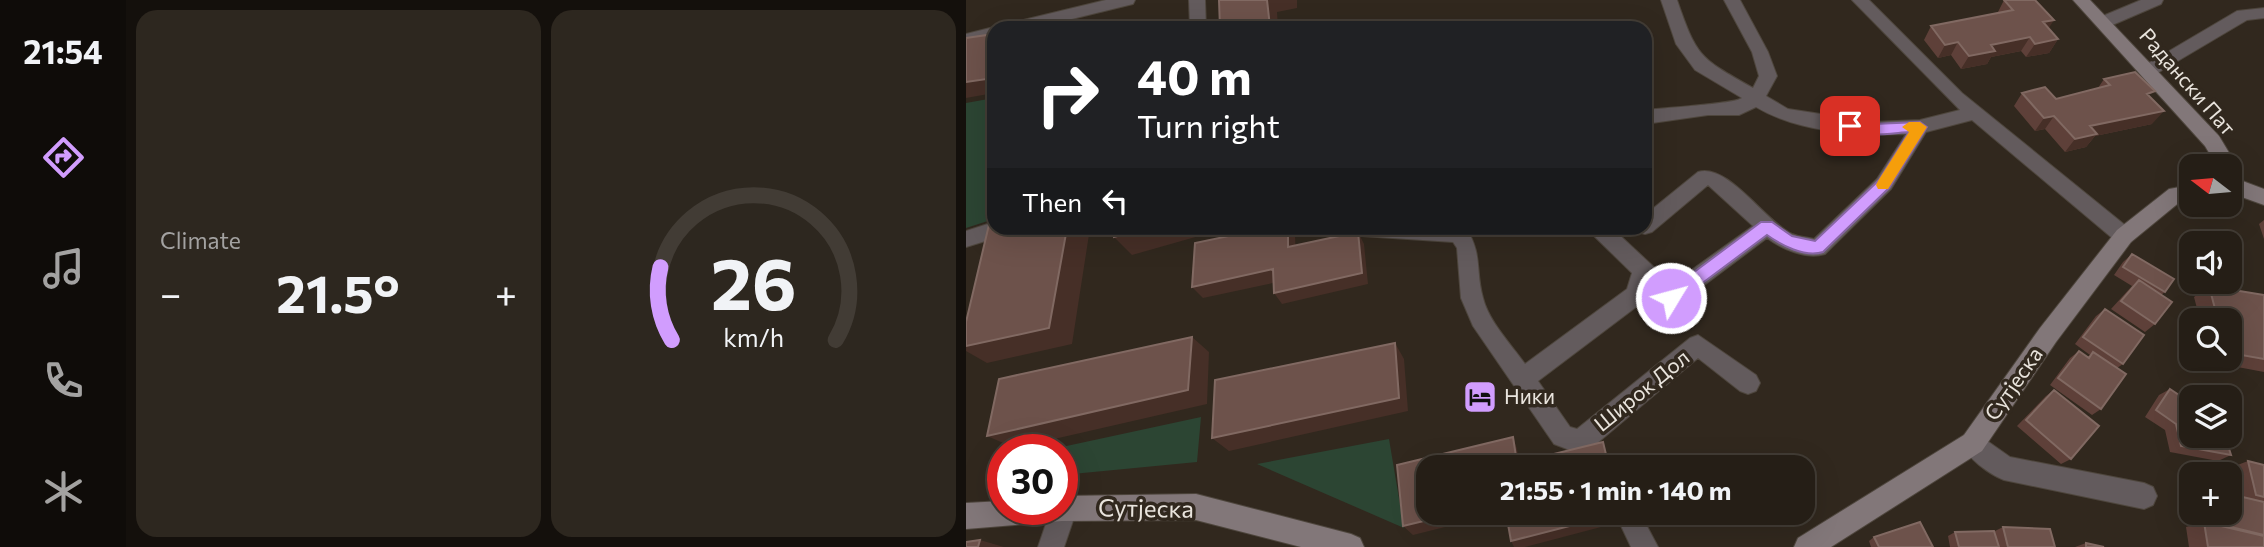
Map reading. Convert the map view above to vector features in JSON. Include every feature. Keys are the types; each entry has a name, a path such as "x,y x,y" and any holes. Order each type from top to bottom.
{"street":[{"path":"1042,21 1127,0"},
{"path":"1197,0 1198,21"},
{"path":"1669,0 1684,44 1701,66 1784,115 1873,129 1920,127 1975,113"},
{"path":"1652,116 1740,109 1756,98 1768,76 1760,52 1732,0"},
{"path":"1860,0 1975,113 2124,236"},
{"name":"Радански Пат","path":"2081,0 2212,141 2220,154"},
{"path":"2104,22 2155,0"},
{"path":"2148,71 2243,15 2264,13"},
{"path":"966,40 987,35"},
{"path":"1652,220 1704,177 1714,179 1767,227 1788,242 1818,248 1884,184 1920,127"},
{"path":"2242,186 2264,197"},
{"name":"Сутјеска","path":"1807,547 1973,443 2048,335 2124,236 2179,194"},
{"path":"1607,235 1671,298 1767,227"},
{"path":"966,239 987,232"},
{"name":"Широк Дол","path":"1460,235 1467,247 1472,298 1481,319 1562,436 1580,442 1698,345 1748,383"},
{"path":"1620,246 1634,235"},
{"path":"1523,379 1636,294 1643,271"},
{"path":"1973,443 2004,468 2144,496"},
{"name":"Сутјеска","path":"1078,509 1196,508 1352,547"},
{"name":"Сутјеска","path":"966,516 987,514"},
{"path":"1051,547 1057,525"},
{"path":"1633,525 1645,547"}],"green space":[{"path":"987,99 987,221 966,228 966,103"},
{"path":"1201,417 1197,462 1078,473 1078,444"},
{"path":"1389,439 1404,528 1257,464"}],"building":[{"path":"1219,0 1267,0 1269,21 1220,21"},
{"path":"2004,0 2035,0 2054,20 2043,22 2058,39 2035,44 2030,37 1991,45 1995,51 1969,56 1958,42 1945,45 1931,26 2013,10"},
{"path":"987,35 987,79 966,82 966,38"},
{"path":"2135,72 2155,91 2147,94 2164,111 2090,126 2097,134 2075,139 2054,116 2044,118 2022,93 2045,87 2056,99 2110,85 2104,79"},
{"path":"987,233 1066,235 1049,328 966,346 966,322"},
{"path":"1233,235 1288,235 1288,247 1344,235 1358,235 1362,273 1274,293 1273,269 1192,287 1195,243"},
{"path":"2132,254 2174,279 2165,292 2123,267"},
{"path":"2139,280 2172,302 2155,324 2121,301"},
{"path":"2242,291 2264,295 2264,359 2242,355 2242,308 2215,308 2211,294 2242,294"},
{"path":"2105,309 2144,335 2123,364 2083,337"},
{"path":"1192,337 1188,390 987,434 999,379"},
{"path":"1395,343 1399,398 1212,438 1215,380"},
{"path":"2079,351 2089,358 2093,352 2126,374 2101,409 2058,378"},
{"path":"2170,389 2179,395 2179,437 2176,424 2156,410"},
{"path":"2054,390 2099,426 2071,459 2026,420"},
{"path":"1513,437 1516,455 1438,455"},
{"path":"1603,442 1606,455 1550,455"},
{"path":"2192,448 2229,448 2231,455"},
{"path":"1416,460 1416,523 1403,526 1397,465"},
{"path":"2248,461 2264,465 2264,497 2256,495"},
{"path":"2242,497 2264,502 2264,535 2231,527 2242,525"},
{"path":"1920,522 1933,547 1879,547 1874,537"},
{"path":"1508,525 1573,525 1511,541"},
{"path":"2204,525 2217,525 2264,536 2264,547 2208,547"},
{"path":"2003,527 2050,529 2055,547 2008,547"},
{"path":"1994,531 1999,547 1959,547 1955,532"},
{"path":"980,540 978,547 966,547 966,542"},
{"path":"2086,543 2104,547 2086,547"}],"slow traffic":[{"path":"1883,185 1920,127 1909,127"}],"place":[{"name":"Ники","path":"1480,397"}],"route":[{"path":"1671,298 1767,227 1788,242 1818,248 1884,184 1920,127 1873,129 1850,126"}]}
